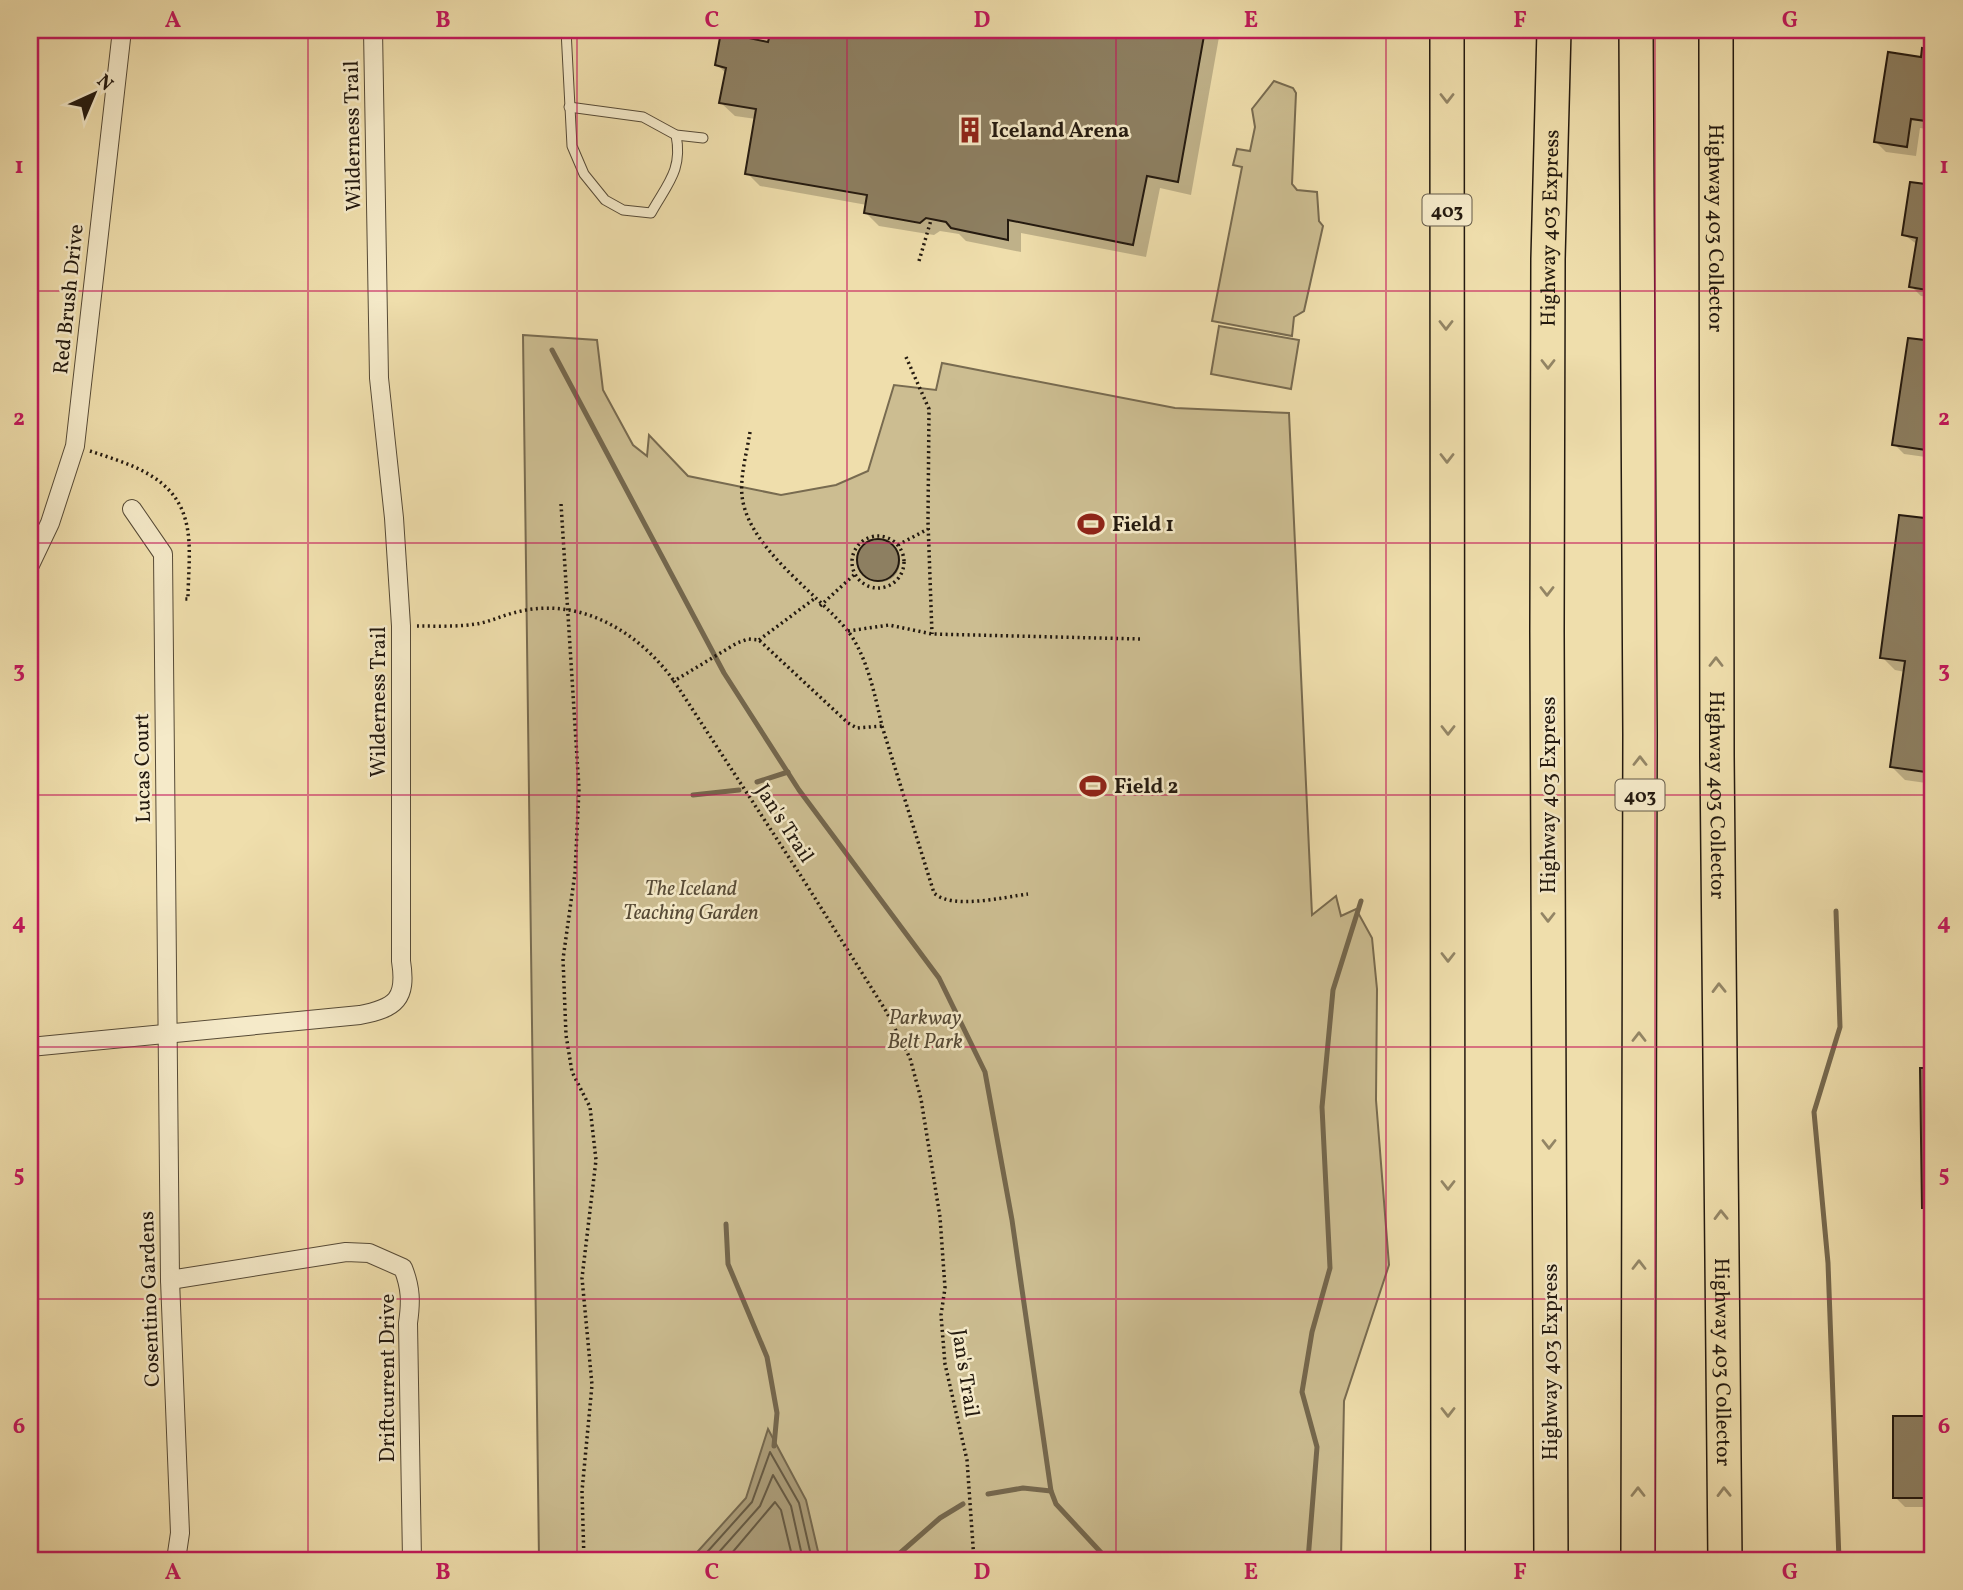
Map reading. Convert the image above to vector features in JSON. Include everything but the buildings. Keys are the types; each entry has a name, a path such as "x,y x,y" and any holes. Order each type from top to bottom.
{"highway":[{"name":"403","path":"1447,30 1448,1560"},
{"name":"Highway 403 Express","path":"1551,1560 1547,590 1548,259 1554,30"},
{"name":"403","path":"1636,30 1640,720 1638,1560"},
{"name":"Highway 403 Collector","path":"1716,30 1717,756 1725,1560"}],"street":[{"name":"Red Brush Drive","path":"30,565 50,523 75,446 122,30"},
{"name":"Wilderness Trail","path":"30,1047 169,1036 372,1012 391,1005 402,992 401,626 394,518 379,378 373,30"},
{"name":"Lucas Court","path":"132,509 163,554 169,1036"},
{"name":"Cosentino Gardens","path":"169,1036 170,1280 180,1533 176,1560"},
{"name":"Driftcurrent Drive","path":"170,1280 346,1252 369,1253 402,1268 410,1284 411,1300 408,1323 412,1560"}],"lane":[{"path":"566,30 572,146 584,174 606,200 623,210 650,213 677,167 680,155 676,135"},
{"path":"569,107 643,117 676,135 703,138"}],"path":[{"path":"919,261 931,220"},
{"path":"906,357 929,409 928,529 932,634"},
{"path":"750,432 741,484 747,516 777,560 820,606 848,631 866,669 934,893 941,900 954,902 1028,894"},
{"path":"561,504 565,611 579,789 575,873 563,959 566,1035 572,1072 590,1107 596,1160 582,1278 592,1385 582,1491 584,1560"},
{"path":"898,545 928,529"},
{"path":"882,535 898,545 905,566 897,580 891,585 874,588 860,581 852,566 854,550 866,538 882,535"},
{"path":"820,606 855,574"},
{"path":"674,681 737,643 759,639 814,598"},
{"name":"Jan's Trail","path":"401,626 475,625 535,609 565,611 593,616 618,626 643,645 674,681 886,1011 910,1058 922,1098 940,1217 945,1288 941,1315 945,1364 967,1460 974,1560"},
{"path":"848,631 889,625 932,634 1140,639"},
{"path":"759,639 848,723 857,728 882,726"}],"green space":[{"path":"1274,81 1293,88 1296,93 1292,184 1297,190 1317,192 1319,221 1323,226 1304,311 1294,317 1292,336 1212,321 1242,167 1233,165 1237,149 1250,151 1255,127 1252,109"},
{"path":"1219,326 1299,340 1291,389 1211,374"},
{"name":"Parkway Belt Park","path":"523,335 597,340 603,390 633,445 647,456 649,435 688,476 781,495 836,485 868,471 894,385 936,390 942,363 1175,408 1289,413 1312,915 1336,896 1341,916 1356,909 1372,938 1377,989 1376,1100 1389,1265 1344,1401 1341,1560 539,1560"}],"water":[{"path":"768,1429 806,1500 820,1560 690,1560 746,1498"}],"waterway":[{"path":"552,350 724,673 799,790 939,978 985,1072 1012,1220 1051,1491 1056,1504 1108,1560"},
{"path":"757,782 788,772"},
{"path":"693,795 739,790"},
{"path":"1308,1560 1317,1447 1302,1392 1312,1332 1330,1268 1322,1107 1333,990 1361,901"},
{"path":"1836,911 1840,1027 1814,1112 1828,1263 1839,1560"},
{"path":"726,1224 728,1264 767,1357 777,1413 774,1446"},
{"path":"988,1494 1023,1488 1051,1491"},
{"path":"892,1560 940,1518 963,1504"}],"place":[{"name":"Iceland Arena","path":"970,130"},
{"name":"Field 1","path":"1091,524"},
{"name":"Field 2","path":"1093,786"}],"park label":[{"name":"The Iceland Teaching Garden","path":"691,900"}]}
